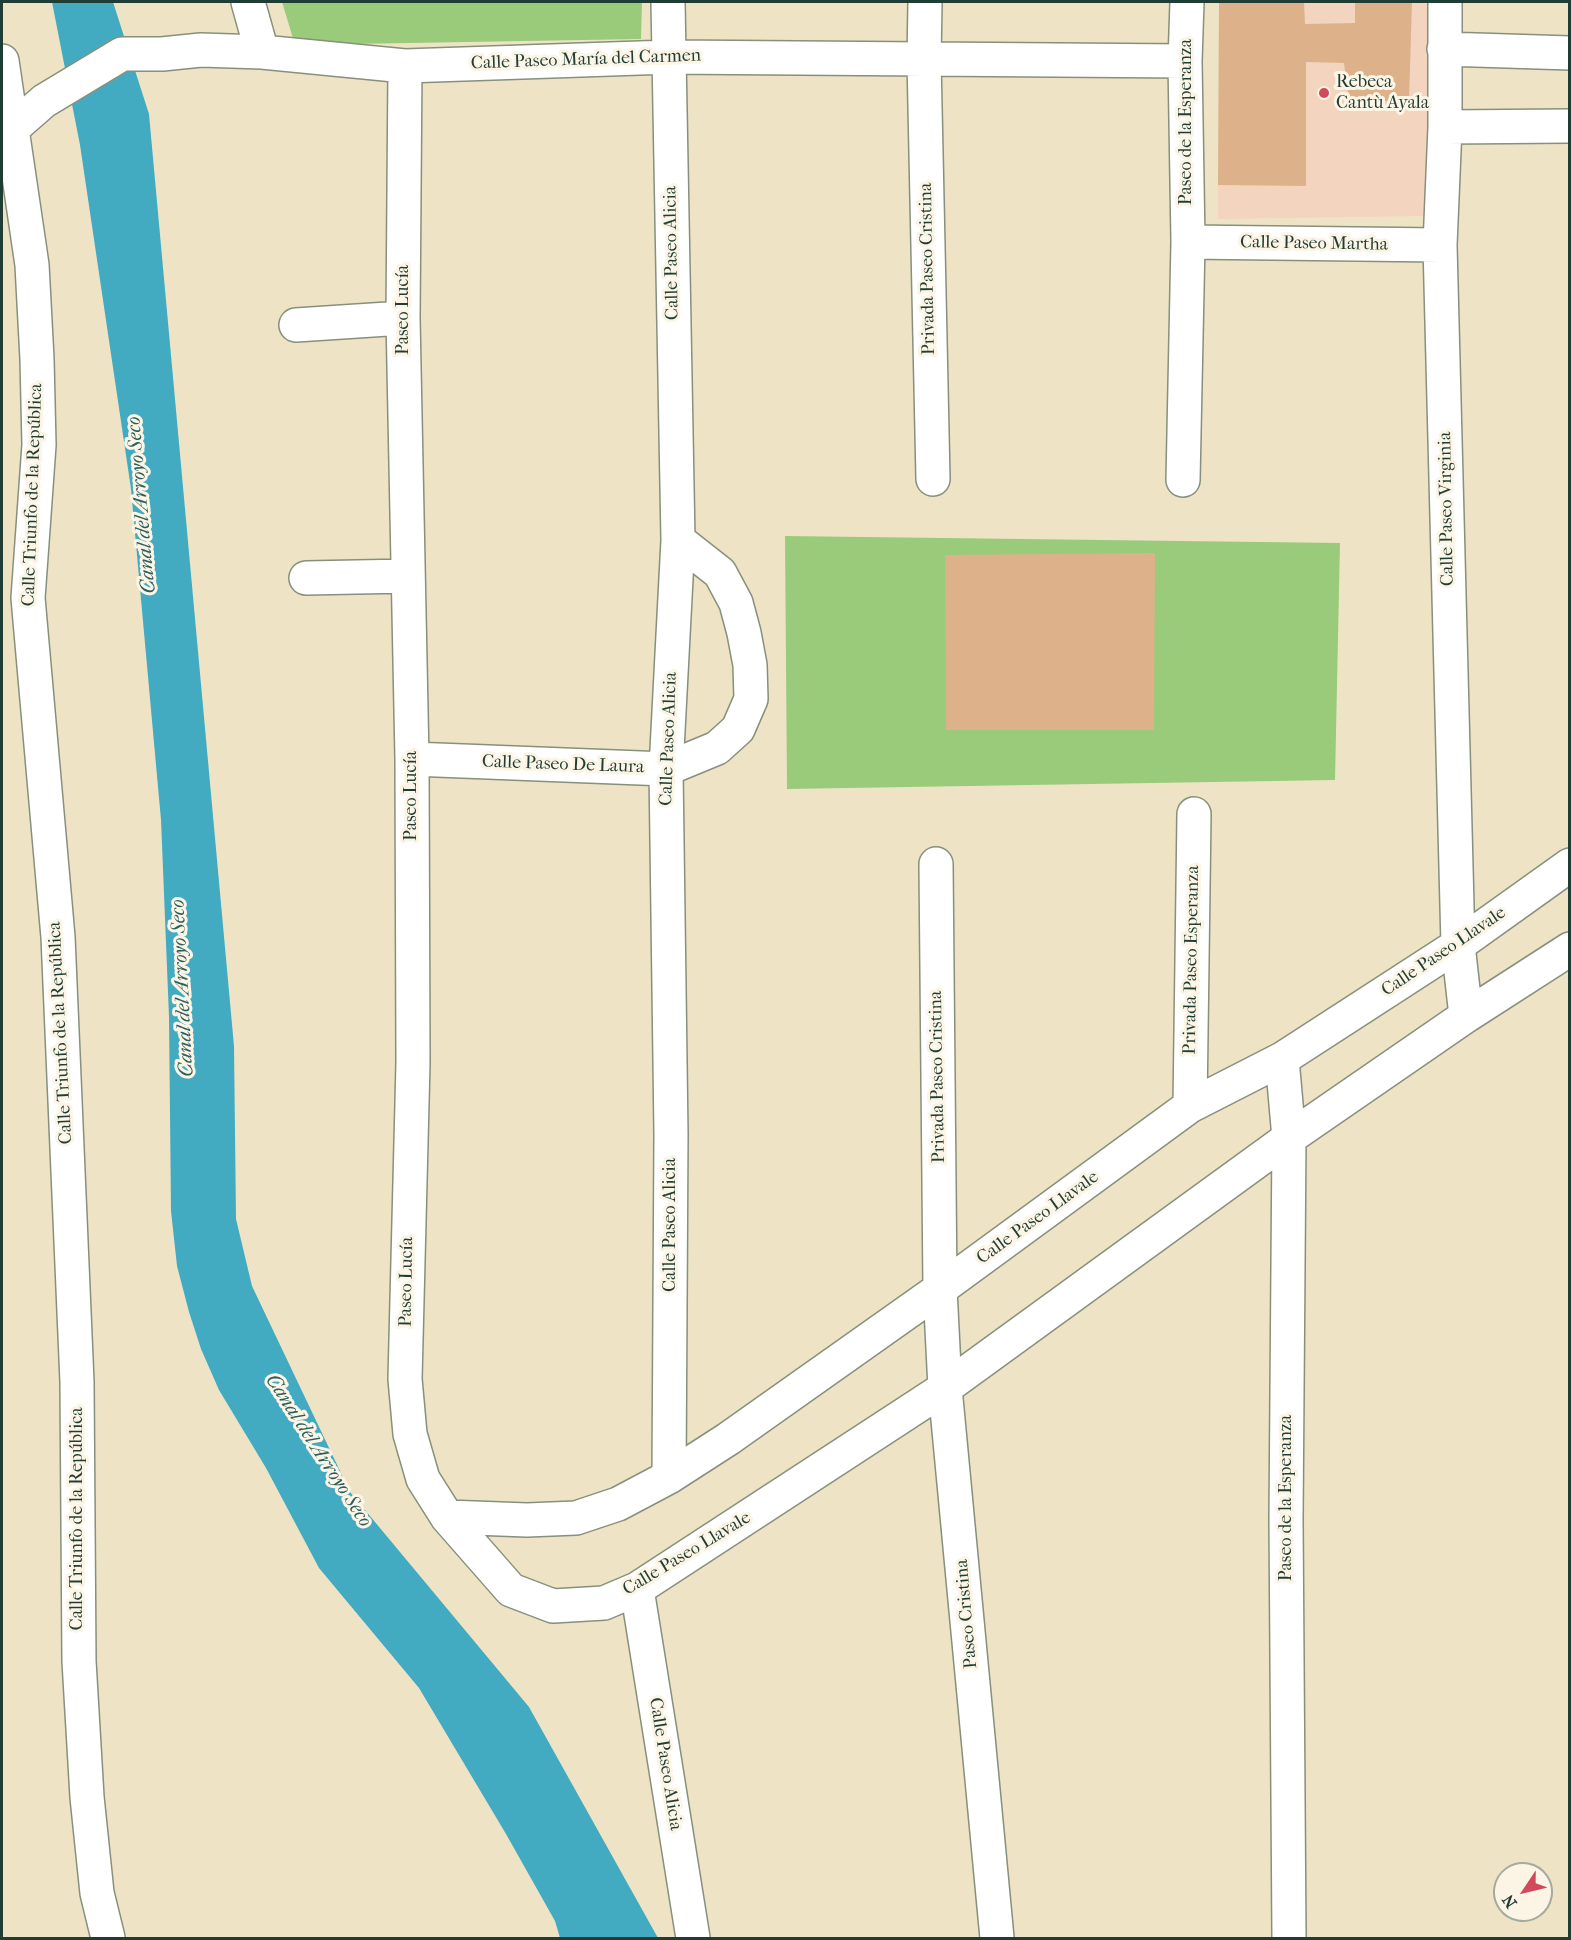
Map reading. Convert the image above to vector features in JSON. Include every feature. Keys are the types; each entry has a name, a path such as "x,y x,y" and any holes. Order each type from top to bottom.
{"street":[{"path":"248,2 262,52"},
{"name":"Calle Paseo Alicia","path":"668,2 678,540 666,769 671,1134 669,1477"},
{"path":"924,60 925,2"},
{"name":"Paseo de la Esperanza","path":"1183,480 1188,242 1185,61 1187,2"},
{"name":"Calle Paseo Virginia","path":"1445,2 1445,127 1440,245 1458,945 1466,1016"},
{"path":"1444,49 1569,53"},
{"name":"Calle Paseo María del Carmen","path":"12,129 45,101 122,54 162,54 201,50 262,52 405,66 669,57 1185,61"},
{"name":"Privada Paseo Cristina","path":"924,60 933,479"},
{"name":"Calle Triunfo de la República","path":"2,61 32,265 38,359 39,445 15,599 58,949 77,1382 80,1661 86,1785 97,1893 108,1938"},
{"name":"Paseo Lucía","path":"405,66 403,318 412,759 413,1063 405,1379 410,1434 423,1479 447,1518"},
{"path":"1445,127 1569,126"},
{"name":"Calle Paseo Martha","path":"1188,242 1440,245"},
{"path":"296,325 403,318"},
{"name":"Calle Paseo De Laura","path":"412,759 666,769 717,748 738,729 751,699 750,665 744,633 736,603 720,573 678,540"},
{"path":"306,578 408,576"},
{"name":"Privada Paseo Esperanza","path":"1190,1106 1194,814"},
{"name":"Privada Paseo Cristina","path":"936,864 940,1289"},
{"name":"Calle Paseo Llavale","path":"447,1518 527,1520 576,1518 618,1504 669,1477 728,1439 940,1289 1190,1106 1282,1059 1458,945 1569,865"},
{"name":"Calle Paseo Llavale","path":"447,1518 511,1590 542,1602 553,1606 604,1603 637,1589 945,1388 1288,1138 1466,1016 1569,949"},
{"name":"Paseo de la Esperanza","path":"1282,1059 1288,1138 1286,1531 1289,1938"},
{"name":"Paseo Cristina","path":"940,1289 945,1388 997,1938"},
{"name":"Calle Paseo Alicia","path":"637,1589 693,1938"}],"shaded area":[{"name":"Rebeca Cantù Ayala","path":"1219,2 1431,2 1426,216 1218,219"}],"green space":[{"path":"282,2 642,2 641,39 295,45"},
{"path":"785,536 1340,543 1335,780 787,789"}],"water":[{"name":"Canal del Arroyo Seco","path":"52,2 113,2 149,114 234,1046 236,1219 252,1286 350,1492 529,1707 658,1938 560,1938 555,1921 506,1834 419,1688 319,1568 266,1468 219,1390 201,1349 189,1312 177,1266 171,1211 169,1017 161,820 131,489 80,145"}],"building":[{"path":"1219,2 1304,2 1305,24 1355,23 1355,2 1412,2 1409,101 1349,101 1344,63 1306,62 1306,186 1218,185"},
{"path":"1155,553 1154,730 946,730 945,555"}],"place":[{"name":"Rebeca Cantù Ayala","path":"1324,93"}]}
